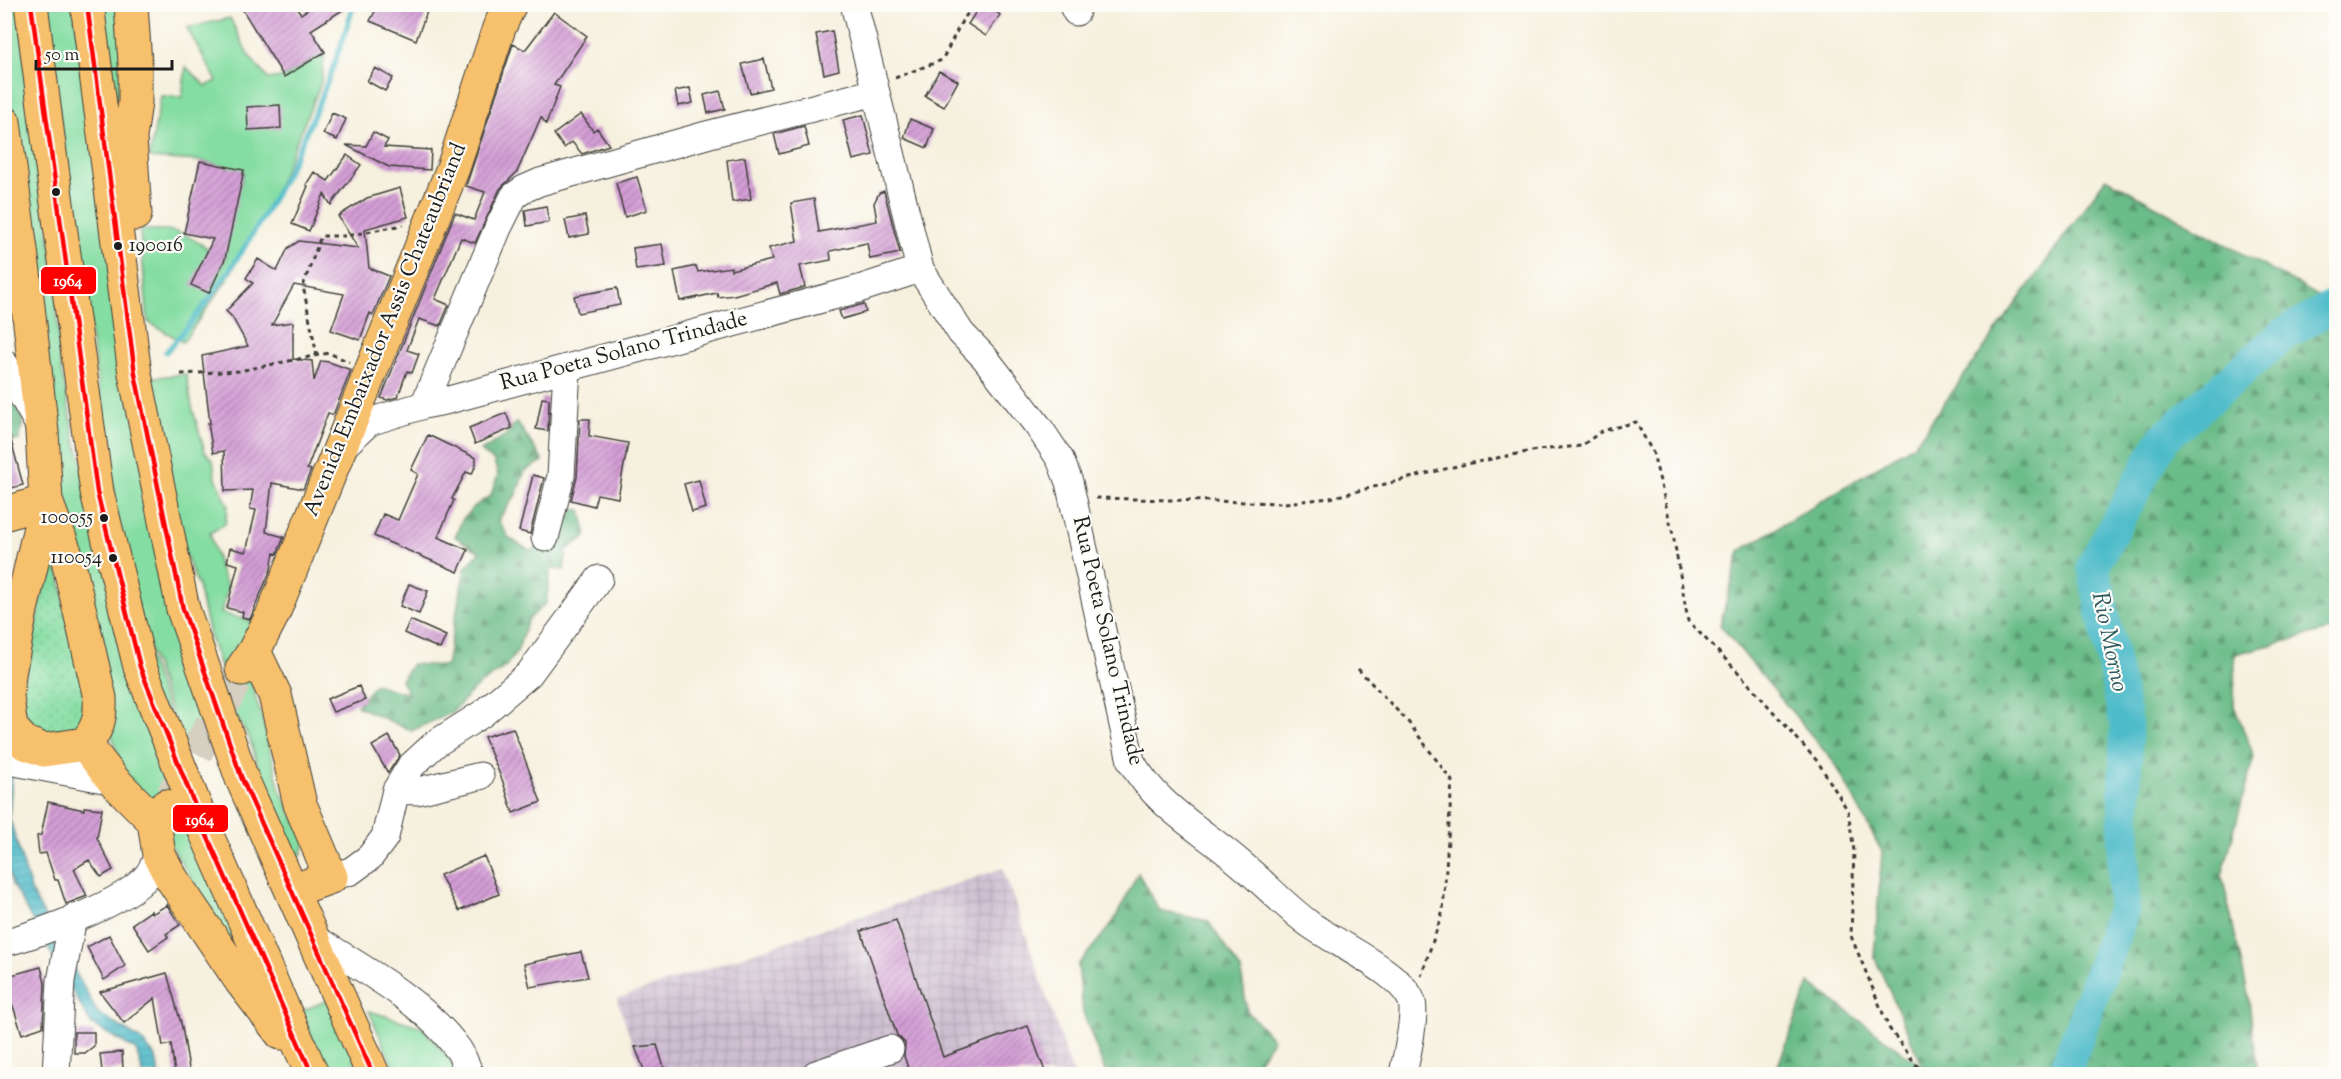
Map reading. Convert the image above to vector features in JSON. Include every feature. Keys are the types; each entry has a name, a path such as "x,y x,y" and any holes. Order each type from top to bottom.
{"main road":[{"path":"31,4 98,492 140,667 205,831 312,1073"},
{"path":"87,4 135,374 183,609 242,779 373,1074"},
{"path":"131,4 135,102 130,138 144,337 135,374"},
{"name":"Avenida Embaixador Assis Chateaubriand","path":"331,877 300,804 275,695 248,660 273,615 453,168 499,28 510,4"},
{"path":"5,123 42,432 27,513 21,610 7,697 11,728 25,743 44,750 85,744 97,728 101,716 100,698 68,560 27,513"},
{"path":"85,744 114,781 160,814 159,855 172,879 241,981 312,1073"},
{"path":"292,891 331,877"}],"street":[{"name":"Rua Poeta Solano Trindade","path":"854,4 920,269 961,333 985,358 1043,434 1060,459 1069,482 1131,761 1141,780 1170,807 1239,861 1308,923 1388,974 1402,988 1412,1003"},
{"path":"424,405 498,228 514,196 540,182 875,88"},
{"name":"Rua Poeta Solano Trindade","path":"338,451 369,422 424,405 859,289 920,269"},
{"path":"4,363 42,432"},
{"path":"545,538 561,476 567,368"},
{"path":"331,877 351,871 370,857 385,837 396,790 410,767 435,744 482,714 529,674 599,579"},
{"path":"4,760 114,781"},
{"path":"396,790 418,790 480,777"},
{"path":"4,943 67,930 128,892 147,876 159,855"},
{"path":"56,1074 61,981 67,930"},
{"path":"312,938 366,971 425,1012 459,1050 470,1074"},
{"path":"1403,1074 1411,1030 1412,1003"},
{"path":"816,1074 890,1049"}],"path":[{"path":"875,88 942,60 962,21 975,4"},
{"path":"316,356 303,286 321,236 346,236 431,220"},
{"path":"181,374 239,371 329,353 370,371"},
{"path":"1073,498 1284,503 1330,498 1468,463 1537,450 1581,446 1602,431 1636,422 1653,453 1673,534 1688,621 1738,672 1818,762 1848,811 1854,851 1851,936 1889,1028 1923,1074"},
{"path":"1358,669 1409,723 1452,781 1443,911 1412,1003"}],"shaded area":[{"path":"1003,868 1073,1074 643,1074 617,999"}],"green space":[{"path":"4,5 20,5 56,288 60,364 76,444 269,1007 120,762 104,710 71,565 11,159 5,97"},
{"path":"44,5 73,5 206,715 183,748 141,624 118,525"},
{"path":"98,5 125,5 120,128"},
{"path":"230,18 249,56 268,79 284,77 325,52 321,83 274,195 227,280 183,342 148,322 140,231 177,232 209,249 209,293 226,257 221,253 244,171 200,161 149,158 161,96 182,97 186,67 206,86 217,81 187,28"},
{"path":"2106,178 2336,306 2336,624 2333,629 2235,654 2234,706 2254,756 2222,876 2248,994 2258,1074 1775,1074 1809,983 1923,1067 1874,956 1882,852 1836,765 1720,625 1740,551 1915,444"},
{"path":"186,374 192,407 205,452 213,460 215,476 228,505 225,524 210,533 220,570 228,587 221,613 261,624 224,677 209,635 198,586 176,530 148,378"},
{"path":"4,379 23,422 19,440 5,442"},
{"path":"517,422 543,461 525,471 516,495 498,520 509,538 530,551 554,538 555,507 581,510 587,536 567,549 564,570 551,569 546,603 528,620 517,652 505,667 475,688 453,712 411,731 357,706 375,684 408,694 401,680 412,664 446,666 465,568 480,552 455,537 462,520 475,506 491,495 498,475 494,461 481,451 506,435"},
{"path":"52,543 90,716 68,736 45,739 17,717"},
{"path":"249,675 280,790 306,841 301,856 291,849 267,796 249,737 232,710 232,703"},
{"path":"1138,873 1160,911 1208,921 1241,970 1247,1011 1273,1039 1250,1074 1106,1074 1083,1012 1078,965 1114,921"},
{"path":"328,1000 361,1074 326,1074 302,1011"},
{"path":"369,1011 422,1027 452,1062 458,1074 396,1074"}],"water":[{"path":"4,773 12,773 9,817 32,893 98,1013 140,1039 156,1057 159,1074 143,1074 136,1050 91,1024 12,884 5,860"}],"building":[{"path":"239,4 295,4 301,14 316,4 352,4 311,30 325,52 284,77"},
{"path":"379,4 430,4 416,40 370,21"},
{"path":"981,4 986,4 1000,15 986,36 968,24"},
{"path":"554,12 587,36 554,85 560,87 546,124 541,117 517,172 500,189 475,243 461,238 435,299 449,305 440,326 419,319 407,350 419,354 412,373 407,371 398,397 387,400 381,398 455,213 474,220 485,192 466,186 513,44 525,50"},
{"path":"832,31 839,70 824,74 816,34"},
{"path":"764,59 771,88 750,93 742,64"},
{"path":"375,68 393,78 385,91 367,81"},
{"path":"939,71 958,81 944,107 925,96"},
{"path":"690,88 693,103 678,106 675,91"},
{"path":"720,91 725,109 708,113 704,95"},
{"path":"280,105 281,128 248,130 247,107"},
{"path":"332,113 346,119 337,140 323,134"},
{"path":"581,114 593,131 597,128 609,145 582,154 572,142 564,148 554,134"},
{"path":"863,115 873,155 853,160 843,120"},
{"path":"910,119 934,129 927,148 904,138"},
{"path":"804,126 809,146 779,154 774,134"},
{"path":"373,132 388,140 384,147 431,150 430,170 389,167 346,145 366,146"},
{"path":"347,155 361,165 331,205 324,194 309,231 292,224 308,186 306,185 314,172 328,181"},
{"path":"745,157 751,199 732,202 727,160"},
{"path":"200,161 244,170 225,259 209,293 191,285 213,239 184,233"},
{"path":"637,177 647,210 625,217 616,183"},
{"path":"400,188 408,217 365,229 369,268 389,276 373,315 370,313 360,340 331,330 344,294 294,285 272,325 293,322 293,359 312,361 314,381 321,361 351,370 333,415 328,413 307,469 311,470 303,489 272,483 266,532 284,537 277,554 274,553 271,569 250,619 242,617 243,612 227,608 238,565 227,562 230,548 246,552 256,510 250,509 253,490 225,491 224,451 213,453 202,356 248,346 232,317 226,311 253,283 246,278 258,259 277,271 288,248 299,241 358,248 338,216 367,198"},
{"path":"884,191 900,253 870,259 867,243 830,251 831,260 800,266 805,287 780,294 777,283 734,295 718,297 717,293 680,301 674,271 696,266 698,272 731,267 731,270 772,260 769,248 797,241 791,203 814,199 819,232 877,221 874,203 879,193"},
{"path":"546,206 549,222 527,226 525,210"},
{"path":"585,216 589,234 569,238 565,220"},
{"path":"662,244 666,266 636,270 633,248"},
{"path":"617,288 620,305 578,313 574,296"},
{"path":"864,304 866,312 842,319 839,311"},
{"path":"542,398 549,399 548,431 536,429"},
{"path":"506,413 512,428 475,444 469,428"},
{"path":"580,419 590,419 589,436 628,443 618,498 597,494 594,506 571,500 577,477"},
{"path":"9,433 23,485 4,490 4,434"},
{"path":"428,435 476,458 472,474 466,472 452,499 454,500 438,537 468,550 458,572 374,536 383,514 398,520 418,474 411,470"},
{"path":"533,475 544,478 530,534 519,531"},
{"path":"699,480 706,508 692,512 684,484"},
{"path":"409,584 428,591 419,614 400,606"},
{"path":"410,620 446,636 440,649 404,633"},
{"path":"359,686 365,700 333,712 327,699"},
{"path":"513,728 541,802 513,813 484,737"},
{"path":"389,736 400,755 388,773 372,746"},
{"path":"48,802 84,810 84,807 102,809 97,838 113,870 101,877 89,860 74,869 87,896 66,904 46,853 39,854 37,836 41,835"},
{"path":"484,856 499,894 459,911 440,875"},
{"path":"167,905 180,925 166,934 168,937 149,950 132,924 151,911 152,914"},
{"path":"896,920 943,1057 1028,1026 1046,1074 910,1074 904,1056 905,1043 897,1035 861,931"},
{"path":"109,935 125,966 104,980 87,947"},
{"path":"581,952 588,977 530,987 524,964"},
{"path":"41,967 45,983 43,1027 22,1034 13,1006 4,1008 4,977"},
{"path":"167,973 182,1027 190,1074 175,1074 171,1044 163,1046 155,998 124,1023 100,992"},
{"path":"74,1032 94,1032 94,1046 85,1053 74,1053"},
{"path":"657,1045 664,1068 645,1072 635,1047"},
{"path":"122,1052 123,1069 102,1071 100,1054"}],"waterway":[{"path":"166,352 227,274 279,188 321,98 354,4"},
{"name":"Rio Morno","path":"2064,1074 2123,910 2126,725 2093,565 2163,439 2284,334 2336,304"}],"tunnel":[{"path":"172,796 242,669"}],"transit line":[{"name":"1964","path":"31,4 97,492 140,667 205,831 312,1074"},
{"name":"1964","path":"87,4 135,374 183,609 242,779 373,1074"}],"place":[{"name":"190016","path":"118,246"},
{"name":"100055","path":"104,518"},
{"name":"110054","path":"113,558"}]}
